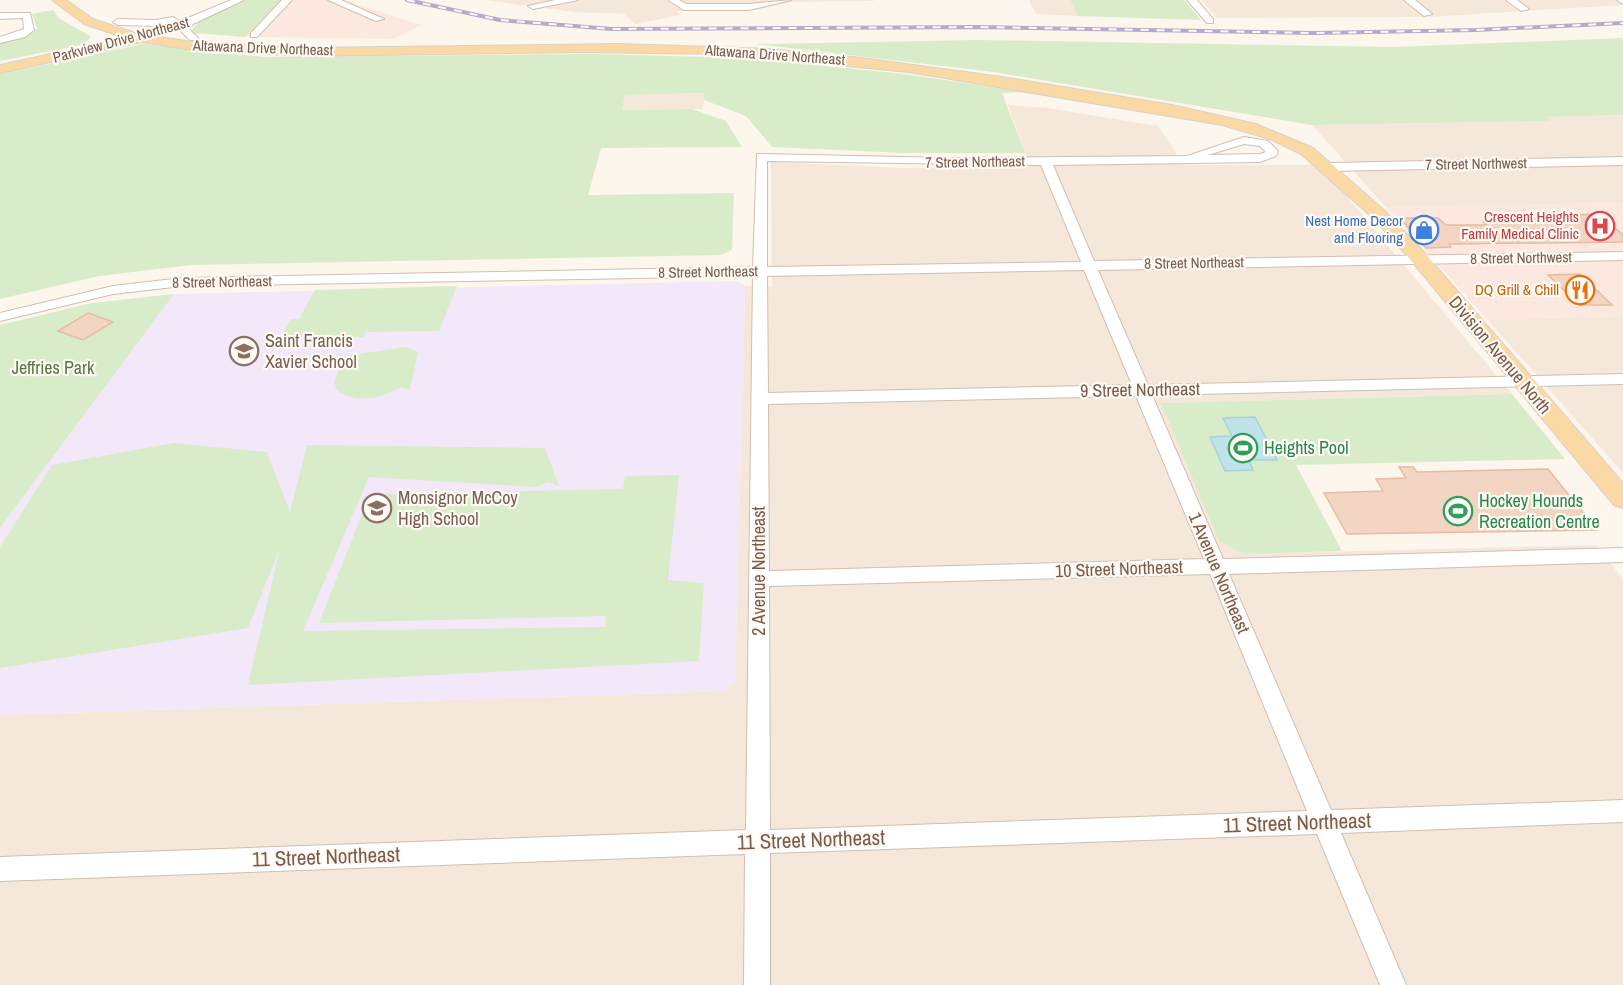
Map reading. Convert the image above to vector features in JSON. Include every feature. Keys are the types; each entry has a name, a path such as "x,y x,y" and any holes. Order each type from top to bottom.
{"main road":[{"name":"Altawana Drive Northeast","path":"58,0 74,14 104,26 188,45 262,51 595,48 752,52 935,72 1143,105 1246,127 1315,151"},
{"name":"Altawana Drive Northeast","path":"78,0 143,34 281,45 405,50"},
{"path":"71,50 102,37 104,26"},
{"name":"Parkview Drive Northeast","path":"0,67 143,34"},
{"name":"Parkview Drive Northeast","path":"0,67 143,34"},
{"name":"Division Avenue North","path":"1315,151 1367,192 1376,210 1623,499"}],"street":[{"name":"Parkview Drive Northeast","path":"185,20 223,0"},
{"name":"Parkview Drive Northeast","path":"143,34 239,0"},
{"path":"254,35 287,0"},
{"path":"333,0 379,20"},
{"path":"533,6 573,0"},
{"path":"673,0 684,7 749,7 786,0"},
{"path":"1192,0 1210,21"},
{"path":"1409,0 1427,14"},
{"path":"1511,0 1524,9"},
{"path":"0,16 27,15 29,30 22,35 0,40"},
{"path":"118,22 185,20 184,29 193,38"},
{"name":"7 Street Northeast","path":"761,157 902,163 1189,159 1260,158 1269,156 1272,151 1263,143 1245,140 1189,159"},
{"name":"2 Avenue Northeast","path":"757,985 761,157"},
{"name":"1 Avenue Northeast","path":"1045,161 1393,985"},
{"name":"7 Street Northwest","path":"1337,167 1623,162"},
{"name":"8 Street Northwest","path":"1419,260 1623,256"},
{"name":"8 Street Northeast","path":"0,316 113,290 182,282 1419,260"},
{"name":"9 Street Northeast","path":"759,399 1623,379"},
{"name":"10 Street Northeast","path":"759,579 1623,555"},
{"name":"11 Street Northeast","path":"0,869 1623,811"}],"shaded area":[{"path":"281,0 344,0 421,25 393,39 245,37"},
{"path":"484,0 874,1 790,2 755,10 677,11 681,15 635,24 624,14 575,12"},
{"path":"1029,0 1070,0 1078,16 1036,14"},
{"path":"1201,0 1623,0 1623,5 1428,17 1217,18"},
{"path":"705,93 703,109 622,110 625,95"},
{"path":"1008,105 1048,108 1158,126 1184,165 1313,165 1338,186 1512,394 1161,403 1220,541 1243,554 1596,545 1623,579 1623,985 0,985 0,715 724,691 735,683 745,286 772,286 771,162 903,168 1030,167"},
{"path":"1623,115 1623,203 1386,207 1312,125 1549,121 1545,117"},
{"path":"1623,203 1623,316 1487,319 1386,207"},
{"name":"Monsignor McCoy High School","path":"736,281 745,286 735,683 724,691 0,715 0,528 174,294"},
{"path":"1623,316 1623,473 1487,319"}],"green space":[{"path":"246,0 281,0 245,37 192,31 208,16"},
{"path":"1070,0 1184,0 1201,20 1078,16"},
{"path":"53,10 60,19 90,36 90,39 80,45 0,61 0,42 33,32 37,29 32,14"},
{"path":"1623,38 1623,115 1546,117 1550,121 1312,125 994,72 755,44 979,40 1394,47"},
{"path":"143,44 263,57 592,54 747,58 904,74 1025,92 1002,93 1025,153 904,153 772,147 746,116 704,100 704,93 625,95 622,110 692,109 726,121 742,147 601,148 588,195 734,193 732,250 721,255 191,265 99,276 0,299 0,74"},
{"path":"457,286 439,331 366,332 363,337 279,339 291,319 299,319 315,290"},
{"name":"Jeffries Park","path":"174,294 0,528 0,325 92,303"},
{"path":"406,347 418,352 410,390 402,387 378,397 361,399 345,395 337,390 334,382 339,370 348,362 336,357"},
{"path":"1512,394 1565,459 1296,465 1342,551 1243,554 1219,541 1161,403"},
{"path":"174,443 267,452 290,512 307,445 545,448 559,486 547,482 537,487 369,477 303,631 605,627 606,616 319,623 370,494 623,489 625,476 679,475 668,580 704,583 699,661 248,685 280,548 248,628 0,668 0,547 52,465"}],"water":[{"path":"1255,417 1277,460 1249,460 1253,470 1225,471 1210,437 1232,436 1223,418"}],"building":[{"path":"1503,214 1530,214 1535,219 1576,218 1573,215 1599,214 1623,235 1623,242 1449,244 1451,247 1426,248 1400,218 1438,218 1446,225 1486,225 1483,221 1510,221"},
{"name":"DQ Grill & Chill","path":"1580,274 1612,305 1579,305 1548,275"},
{"path":"88,313 113,322 83,340 58,331"},
{"name":"Hockey Hounds Recreation Centre","path":"1399,467 1413,467 1417,472 1548,469 1597,530 1347,534 1324,493 1383,491 1376,479 1406,478"}],"railway":[{"path":"407,0 500,20 612,29 980,27 1315,33 1476,30 1623,23"}],"place":[{"name":"Crescent Heights Family Medical Clinic","path":"1600,226"},
{"name":"Nest Home Decor and Flooring","path":"1424,230"},
{"name":"DQ Grill & Chill","path":"1580,290"},
{"name":"Saint Francis Xavier School","path":"244,351"},
{"name":"Heights Pool","path":"1243,448"},
{"name":"Monsignor McCoy High School","path":"377,508"},
{"name":"Hockey Hounds Recreation Centre","path":"1458,511"}]}
